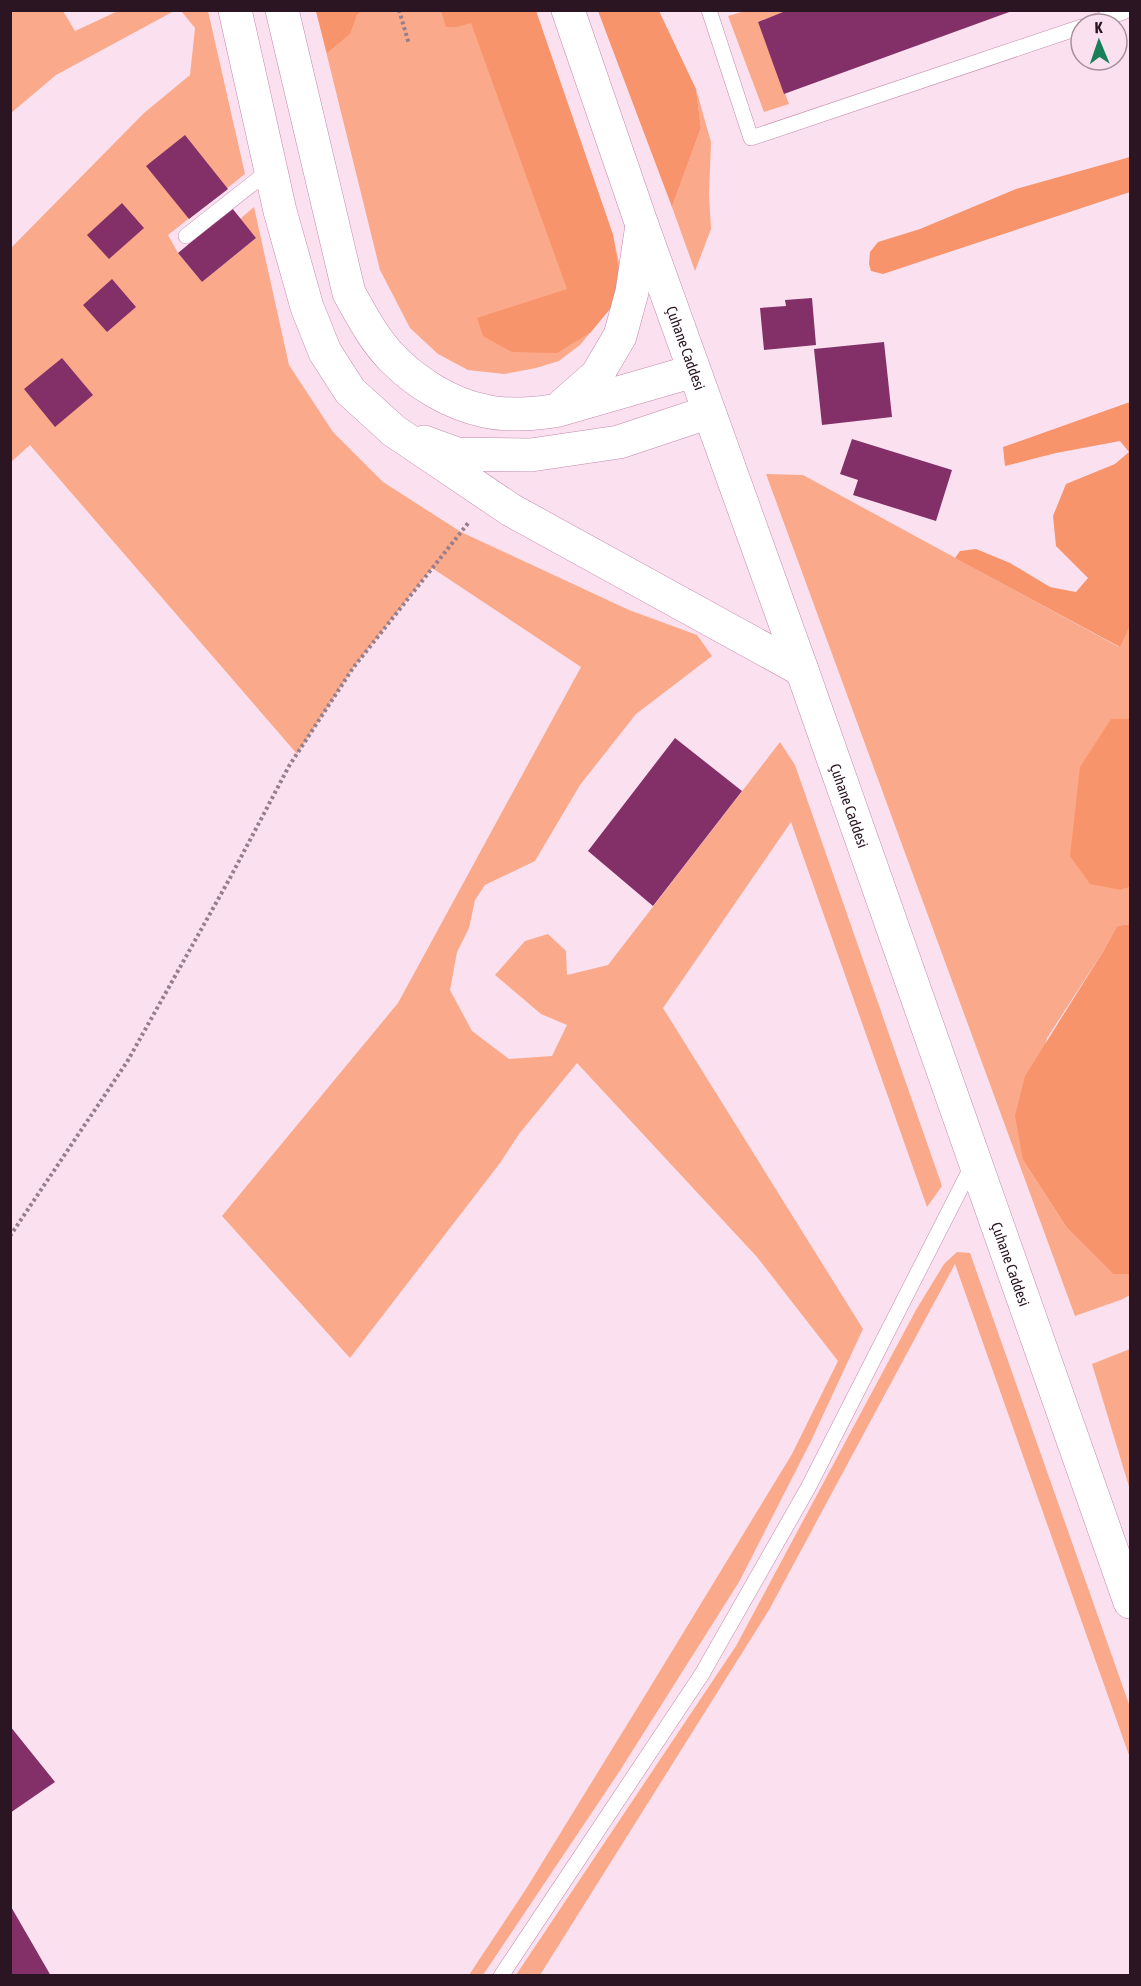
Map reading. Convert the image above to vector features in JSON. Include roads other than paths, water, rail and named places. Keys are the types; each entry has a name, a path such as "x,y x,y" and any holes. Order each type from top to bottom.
{"main road":[{"path":"235,10 280,211 307,306 325,352 350,391 394,431 511,510 802,670"},
{"path":"282,10 349,293 368,327 392,358 423,384 450,399 485,412 537,414 559,410 694,371"},
{"name":"Çuhane Caddesi","path":"568,10 642,225 1128,1587"},
{"path":"559,410 597,375 620,336 632,292 642,225"},
{"path":"394,431 457,454 531,455 619,442 709,412"}],"lane":[{"path":"709,10 751,138 1069,31"},
{"path":"186,236 271,169"},
{"path":"501,1976 702,1674 808,1488 975,1162"}]}
